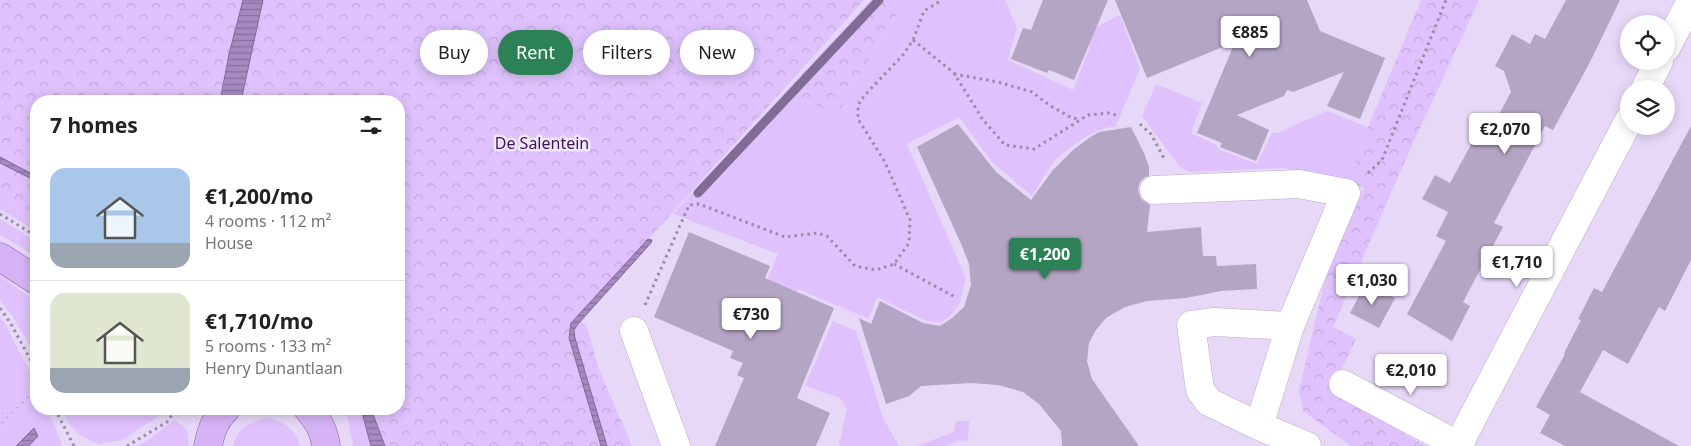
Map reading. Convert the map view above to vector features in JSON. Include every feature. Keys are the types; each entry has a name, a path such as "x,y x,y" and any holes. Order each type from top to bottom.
{"main road":[{"path":"0,257 30,276"},
{"path":"208,446 211,430 218,415"},
{"path":"313,415 324,435 326,446"}],"street":[{"path":"1675,31 1691,1"},
{"path":"1343,384 1459,446 1621,135"},
{"path":"1164,189 1298,184 1346,193 1290,326 1259,426"},
{"path":"1290,326 1214,322 1191,325 1200,390 1209,402 1307,446"},
{"path":"634,331 676,446"}],"path":[{"path":"634,331 689,205 699,204 785,237 817,233 827,236 855,266 876,270 894,264 909,243 910,220 885,162 858,119 858,105 864,96 903,55 913,40 924,11 942,0"},
{"path":"1346,193 1382,160 1446,0"},
{"path":"913,40 954,74 983,120 1005,145 1034,150 1088,115 1108,113 1120,116"},
{"path":"954,74 998,82 1032,92 1049,105 1072,118 1080,119"},
{"path":"1140,124 1151,134 1168,167 1164,189"},
{"path":"0,214 30,232"},
{"path":"894,264 957,298"},
{"path":"0,308 30,359"},
{"path":"58,415 74,446"},
{"path":"128,446 167,422 172,415"}],"green space":[{"name":"De Salentein","path":"0,0 864,0 575,321 577,325 580,321 587,326 598,367 632,446 385,446 373,415 405,415 405,95 30,95 30,214 0,197"},
{"path":"871,0 905,0 853,85 837,117 787,90"},
{"path":"905,0 1005,0 1017,28 1008,60 1073,90 1090,47 1085,43 1092,29 1120,15 1140,69 1115,127 1108,127 1091,134 1066,151 1051,166 1032,196 992,162 959,117 907,144 966,278 960,303 950,316 940,323 924,320 877,297 869,319 798,289 794,297 762,293 778,254 673,214 787,90 837,117 853,85"},
{"path":"1421,0 1479,0 1407,156 1333,327 1356,339 1331,391 1425,446 1351,446 1303,411 1299,390 1328,267 1364,188 1348,182 1368,127"},
{"path":"1156,84 1202,103 1191,133 1218,146 1218,149 1257,164 1272,133 1277,133 1327,111 1368,127 1348,182 1283,168 1188,172 1179,166 1142,116"},
{"path":"0,197 30,214 30,227 0,209"},
{"path":"0,219 30,237 30,252 0,235"},
{"path":"0,276 30,298 30,346 13,317 0,300"},
{"path":"0,318 30,372 30,391 0,415"},
{"path":"833,321 856,331 883,418 899,446 839,446 847,409 840,398 805,386"},
{"path":"30,391 30,400 16,410 0,432 0,415"},
{"path":"30,400 30,415 50,415 62,444 60,446 29,446 38,436 34,429 16,446 0,446 0,432 16,410"},
{"path":"65,415 160,415 122,440 98,444 80,435 68,423"},
{"path":"346,415 363,415 371,446 353,446"},
{"path":"268,418 288,427 295,435 300,446 233,446 238,434 246,426"},
{"path":"175,420 187,430 189,446 137,446 148,440"},
{"path":"956,421 969,421 968,441 959,440 947,446 917,446 954,432"}],"shaded area":[{"path":"243,0 263,0 242,95 221,95 229,54"},
{"path":"0,157 30,173 30,178 0,163"},
{"path":"648,239 652,240 651,243 574,330 607,446 601,446 569,338 571,323"},
{"path":"363,415 373,415 385,446 371,446"},
{"path":"34,428 38,436 29,446 16,446"}],"building":[{"path":"1043,0 1108,0 1074,80 1049,70 1047,73 1011,59 1023,28 1031,30"},
{"path":"1115,0 1307,0 1320,31 1385,58 1360,119 1327,106 1344,72 1293,92 1287,90 1284,96 1237,115 1269,130 1256,161 1220,147 1222,143 1197,133 1235,42 1147,78"},
{"path":"1566,0 1620,0 1590,62 1553,130 1545,126 1494,223 1503,227 1463,302 1470,306 1452,341 1407,314 1446,241 1436,236 1448,212 1422,199 1435,175 1450,183 1486,117 1495,122 1511,92 1504,71 1495,66 1512,34 1530,44 1535,34 1545,39"},
{"path":"958,124 996,172 1031,200 1053,170 1073,150 1089,138 1099,132 1131,127 1149,167 1149,176 1140,182 1138,190 1141,199 1150,205 1147,232 1201,227 1203,256 1216,256 1217,266 1256,264 1257,289 1221,291 1186,298 1147,301 1125,307 1106,318 1096,330 1089,343 1087,361 1092,379 1139,446 1062,446 1061,431 1039,404 1023,392 998,385 971,383 921,386 909,396 886,404 859,318 871,324 880,301 923,323 940,326 964,307 971,285 969,264 962,246 917,147"},
{"path":"1691,126 1691,260 1665,311 1659,307 1628,364 1603,350 1580,392 1679,446 1565,446 1540,433 1550,415 1536,407 1565,354 1581,320 1578,319 1594,288 1602,292"},
{"path":"689,232 770,266 765,278 834,308 797,398 830,413 816,446 715,446 744,378 737,375 743,363 730,358 733,351 654,317"},
{"path":"1366,283 1395,298 1379,328 1350,313"}],"waterway":[{"path":"698,193 879,0"}]}
